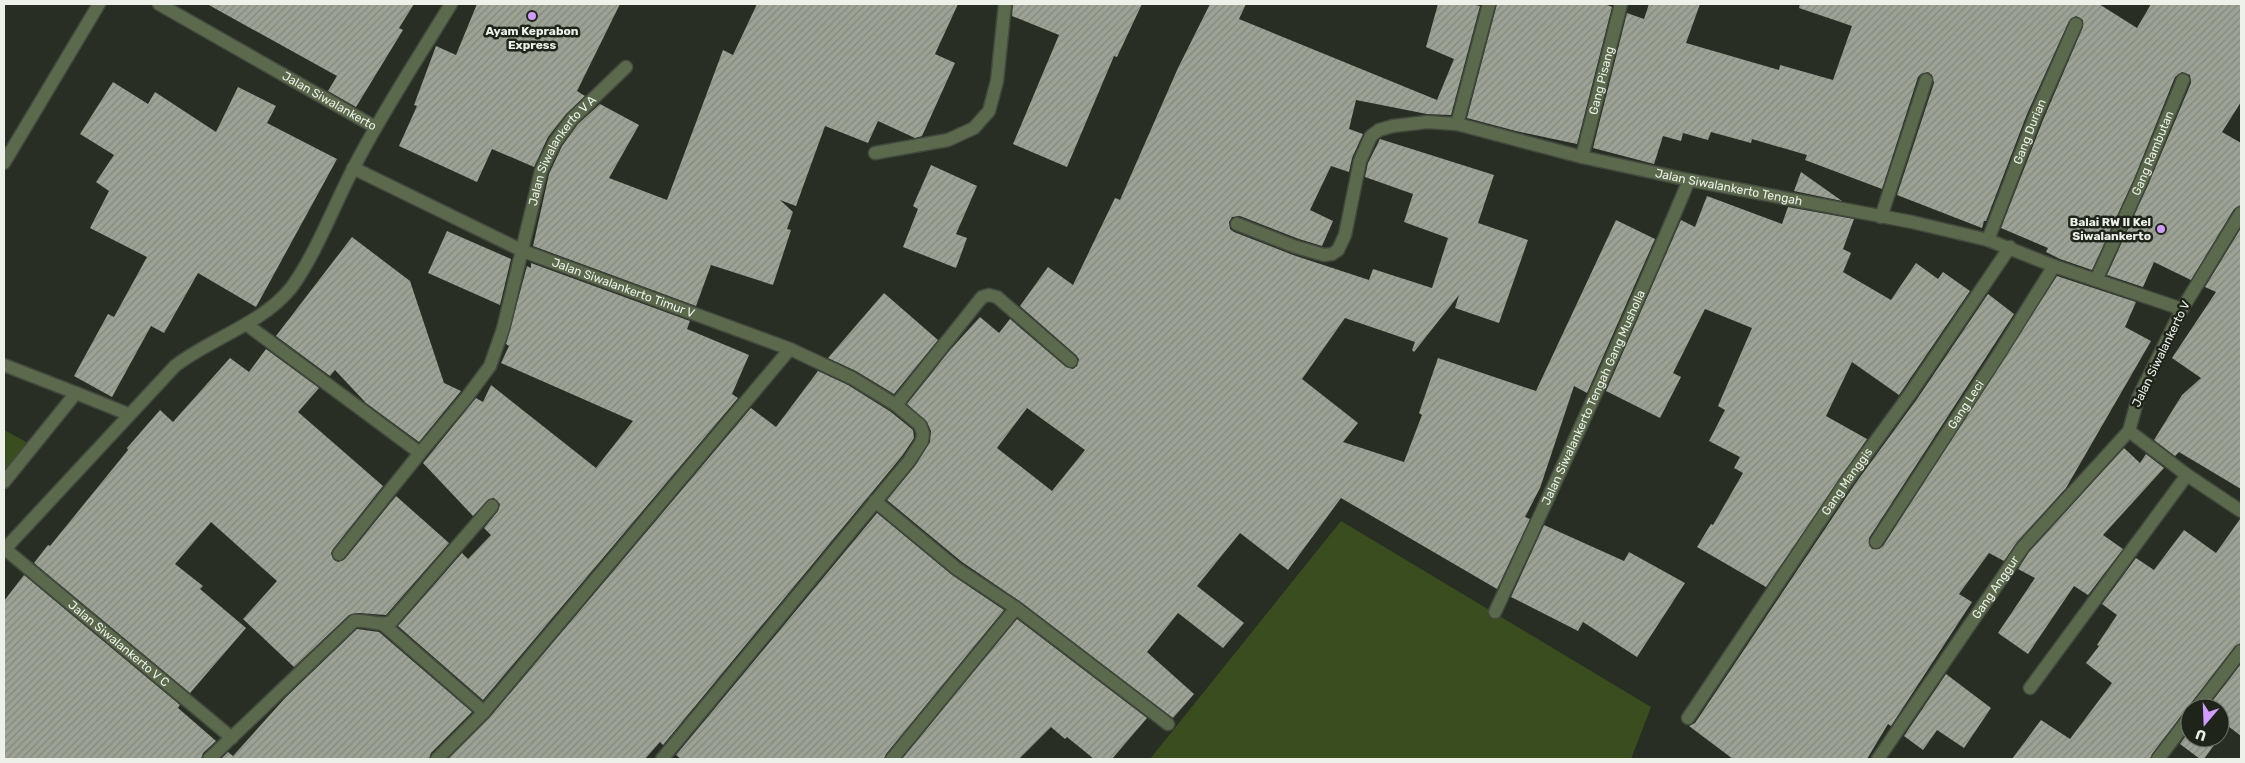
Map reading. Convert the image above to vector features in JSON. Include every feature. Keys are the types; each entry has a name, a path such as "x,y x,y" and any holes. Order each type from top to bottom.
{"street":[{"path":"4,162 100,4"},
{"name":"Jalan Siwalankerto","path":"159,4 375,127 451,4"},
{"path":"875,153 948,140 974,128 990,110 997,81 1005,4"},
{"path":"1457,124 1489,4"},
{"name":"Gang Pisang","path":"1582,156 1621,4"},
{"name":"Gang Durian","path":"1988,240 2035,117 2076,24"},
{"name":"Jalan Siwalankerto V A","path":"339,554 467,398 490,366 503,329 541,171 555,142 572,119 626,67"},
{"path":"1881,217 1926,80"},
{"name":"Gang Rambutan","path":"2096,280 2141,182 2183,80"},
{"name":"Jalan Siwalankerto Tengah","path":"1237,224 1289,244 1324,255 1332,254 1338,250 1345,235 1360,161 1371,136 1380,130 1393,126 1427,122 1457,124 1582,156 1689,180 1988,240 2010,247 2054,266 2182,309"},
{"path":"4,550 128,414 175,366 246,324 271,307 290,288 307,262 375,127"},
{"name":"Jalan Siwalankerto Timur V","path":"353,168 523,251 790,349 852,378 896,405 920,425 923,433 922,441 875,501 662,759"},
{"name":"Jalan Siwalankerto Tengah Gang Musholla","path":"1495,612 1578,435 1689,180"},
{"name":"Jalan Siwalankerto V","path":"2130,431 2138,398 2182,309 2241,213"},
{"name":"Gang Manggis","path":"1688,718 1842,486 1910,394 2010,247"},
{"name":"Gang Leci","path":"1876,542 2054,266"},
{"path":"896,405 982,297 989,295 998,297 1071,361"},
{"path":"246,324 420,454"},
{"path":"437,759 484,712 790,349"},
{"path":"4,364 128,414"},
{"path":"4,482 76,393"},
{"path":"2130,431 2187,475 2241,511"},
{"name":"Gang Anggur","path":"1878,759 2023,547 2130,431"},
{"path":"2030,688 2187,475"},
{"path":"875,501 957,569 1016,608 1168,724"},
{"path":"384,625 391,622 492,506"},
{"name":"Jalan Siwalankerto V C","path":"4,550 232,738"},
{"path":"892,759 1016,608"},
{"path":"209,759 354,621 362,620 384,625 484,712"},
{"path":"2205,698 2241,651"},
{"path":"2158,759 2180,730"}],"green space":[{"path":"4,430 32,445 4,483"},
{"path":"1341,521 1651,707 1631,759 1150,759"}],"building":[{"path":"207,4 414,4 399,28 403,30 356,107 328,91 337,76"},
{"path":"477,4 620,4 577,91 585,96 566,114 548,137 534,167 492,149 477,182 399,146 417,106 414,105 436,46 456,55"},
{"path":"757,4 958,4 935,54 955,63 922,136 915,138 878,121 868,143 825,126 796,206 780,200 793,212 787,229 791,230 773,285 711,265 696,306 533,246 549,174 562,146 578,124 600,104 639,125 609,178 667,200 723,50 733,55"},
{"path":"1013,4 1142,4 1117,57 1114,56 1067,167 1013,144 1059,35 1012,16"},
{"path":"1210,4 1246,4 1239,19 1437,100 1454,59 1426,47 1438,4 1470,4 1480,6 1451,115 1427,114 1356,100 1349,129 1363,134 1352,158 1349,172 1331,166 1310,210 1333,221 1322,246 1240,216 1232,217 1229,222 1230,229 1234,232 1293,255 1369,280 1373,269 1432,288 1448,238 1404,222 1413,194 1365,177 1368,163 1380,139 1494,175 1478,223 1528,240 1499,323 1455,308 1459,295 1414,352 1412,350 1415,342 1345,318 1302,379 1358,423 1343,442 1404,462 1422,415 1419,413 1438,358 1536,391 1616,220 1655,239 1587,393 1574,386 1540,488 1525,517 1530,519 1497,589 1341,498 1288,570 1240,533 1197,586 1244,623 1223,648 1178,613 1147,652 1194,694 1173,718 1021,602 962,562 887,500 915,466 930,442 931,431 927,422 907,404 950,350 980,317 999,333 1010,319 1066,367 1073,369 1077,366 1079,359 1076,355 1020,306 1048,267 1073,285 1115,198 1120,200 1178,68","holes":["1027,408 1085,450 1052,491 997,448"]},
{"path":"1497,4 1605,4 1612,7 1577,144 1467,118"},
{"path":"1649,4 1700,4 1686,43 1779,70 1780,65 1833,80 1852,26 1799,8 1800,4 2099,4 2137,28 2151,4 2241,4 2241,102 2222,132 2241,143 2241,205 2234,209 2191,280 2154,262 2143,287 2107,275 2191,83 2190,75 2182,72 2175,77 2134,179 2092,270 2060,259 2046,252 2048,248 2001,228 2043,120 2083,27 2083,20 2076,16 2069,21 2027,114 1982,228 1897,195 1934,83 1932,75 1928,72 1918,77 1882,189 1805,160 1807,155 1752,139 1751,143 1711,132 1708,140 1683,133 1681,141 1663,136 1654,164 1593,148 1627,13 1644,19"},
{"path":"113,82 148,104 155,92 216,132 238,87 276,106 267,123 337,159 256,307 198,273 164,333 151,326 112,397 74,376 108,314 114,317 147,257 90,228 109,191 96,182 114,155 80,134"},
{"path":"931,165 977,186 956,234 967,238 956,268 903,247 918,209 913,206"},
{"path":"1801,172 1842,201 1794,191"},
{"path":"1707,196 1782,224 1788,207 1854,219 1843,249 1851,253 1843,272 1891,300 1916,263 1938,279 1943,272 1970,291 1899,395 1852,362 1826,416 1867,439 1766,587 1697,547 1711,524 1713,525 1743,473 1734,468 1740,457 1709,441 1725,410 1718,406 1752,328 1705,309 1673,373 1681,377 1660,418 1606,391 1681,220 1695,227"},
{"path":"2241,228 2241,489 2179,452 2175,456 2154,440 2182,395 2201,378 2172,358 2216,292 2205,287"},
{"path":"447,231 511,259 500,305 428,273"},
{"path":"352,237 410,281 444,383 461,391 419,442 366,403 335,370 330,376 276,336"},
{"path":"531,263 690,321 687,329 749,355 732,394 738,398 483,700 398,626 462,553 468,559 491,535 484,528 498,511 500,504 494,498 489,499 473,516 423,463 476,398 483,402 491,385 596,468 633,421 501,363 509,346 506,344 527,266 531,268"},
{"path":"2057,276 2136,302 2125,327 2151,341 2066,488 2017,542 2004,561 1989,553 1959,594 1972,602 1891,726 1888,724 1867,759 1733,759 1689,726 1695,723 1855,484 1917,399 1988,294 2014,314 1869,538 1869,545 1872,549 1879,549 1883,546"},
{"path":"884,293 938,340 894,394 856,371 828,358"},
{"path":"266,349 319,388 298,412 383,486 333,549 331,553 334,560 338,562 345,559 396,496 449,543 386,615 359,613 349,615 294,667 243,619 277,581 211,522 175,564 203,586 200,589 246,628 190,693 34,563 48,545 50,546 128,450 127,448 160,410 173,422 230,358 249,372"},
{"path":"818,371 848,385 891,412 913,430 914,438 902,456 663,745 660,742 645,759 448,759 490,717 751,408 776,427"},
{"path":"2124,448 2140,463 2146,454 2164,468 2103,535 2123,549 2088,595 2074,586 2028,654 1998,633 2035,578 2018,569 2029,552"},
{"path":"877,513 952,575 1004,610 886,754 884,759 681,759 676,755"},
{"path":"2240,519 2241,643 2235,646 2195,698 2180,698 2180,717 2150,759 2012,759 2041,720 2070,739 2112,683 2086,663 2099,646 2097,645 2117,615 2102,604 2136,558 2154,570 2184,530 2216,553"},
{"path":"1544,525 1624,561 1629,552 1685,583 1637,657 1583,622 1578,631 1511,597"},
{"path":"24,575 180,705 178,708 216,741 203,753 201,759 4,759 4,601"},
{"path":"1017,619 1147,718 1112,759 1094,759 1067,737 1065,739 1051,727 1019,759 902,759"},
{"path":"357,629 379,632 472,712 431,753 429,759 221,759 228,752 233,756 286,697"},
{"path":"2241,664 2241,736 2230,728 2230,698 2215,698"},
{"path":"1946,674 1991,708 1964,748 1937,730 1923,750 1904,736"},
{"path":"2185,748 2212,748 2204,759 2200,759"}],"place":[{"name":"Ayam Keprabon Express","path":"532,16"},
{"name":"Balai RW II Kel Siwalankerto","path":"2161,229"}]}
